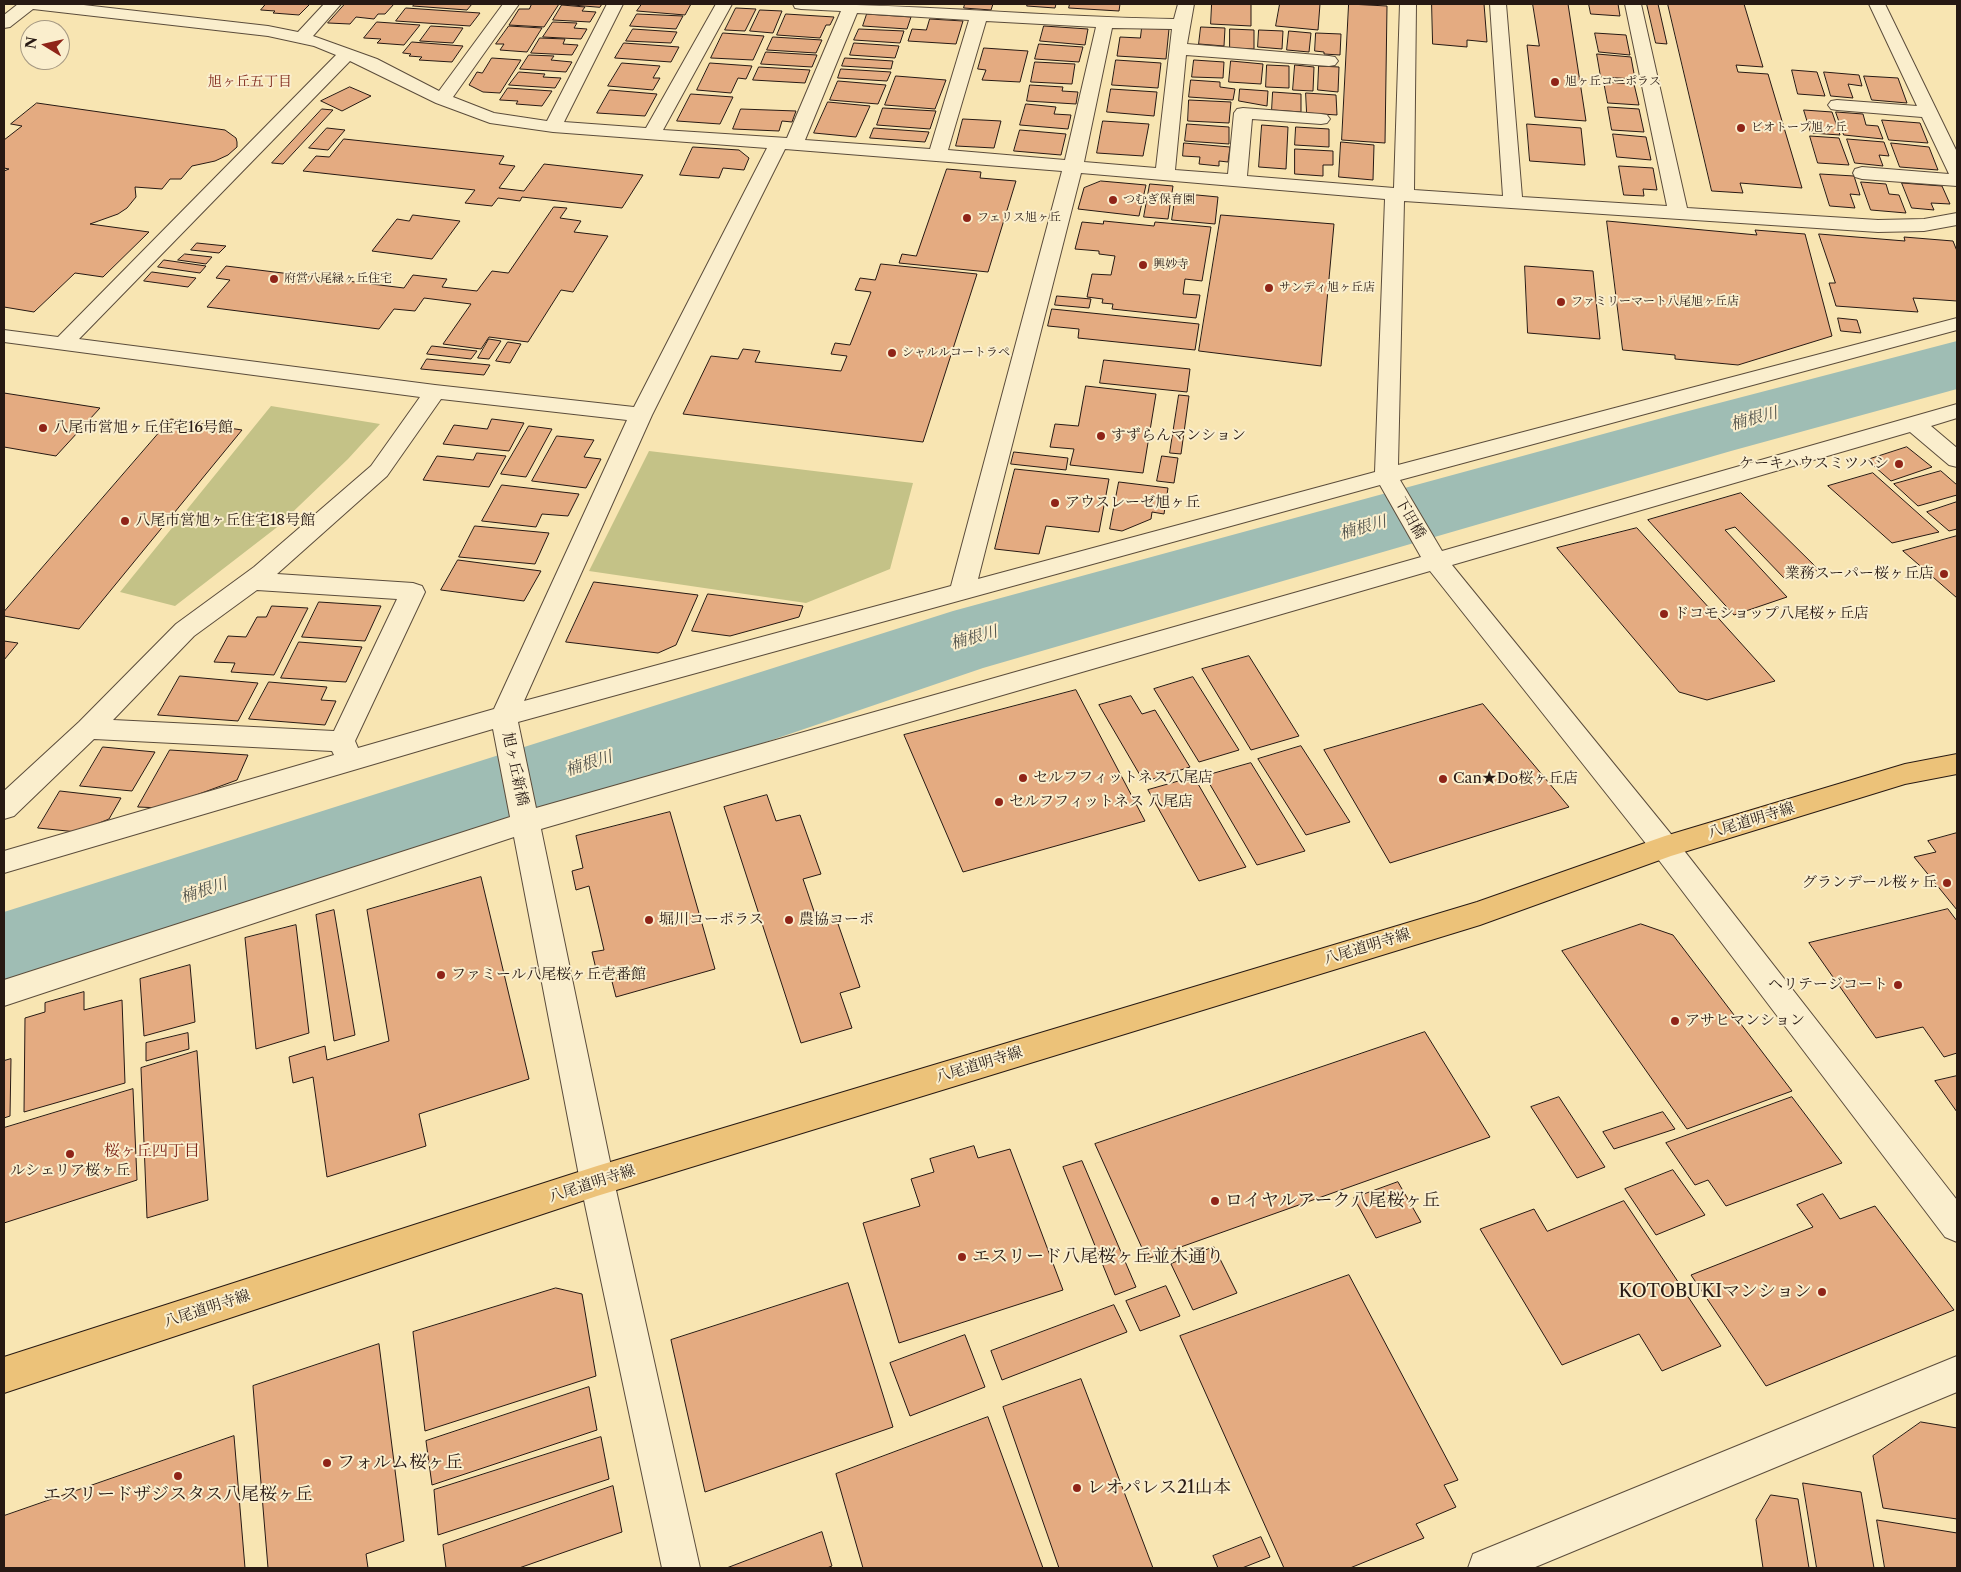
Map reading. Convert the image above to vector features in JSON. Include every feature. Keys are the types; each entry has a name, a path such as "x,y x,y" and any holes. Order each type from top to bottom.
{"main road":[{"name":"八尾道明寺線","path":"4,1375 597,1182 1480,913 1665,847 1905,774 1957,764"}],"street":[{"path":"4,23 28,4"},
{"path":"34,4 128,9 268,30 302,38 318,42 347,54 442,99 490,118 553,127 937,155 1400,194 1678,213 1878,226 1924,225 1957,219"},
{"path":"302,38 333,4"},
{"path":"442,99 511,4"},
{"path":"553,127 615,4"},
{"path":"651,135 724,4"},
{"path":"801,4 1106,23 1181,24"},
{"path":"1165,174 1181,24 1186,4"},
{"path":"1386,476 1408,4"},
{"path":"1498,4 1513,202"},
{"path":"1633,4 1678,213"},
{"path":"1877,4 1957,171"},
{"path":"504,716 641,415 786,145 851,7"},
{"path":"937,155 979,15"},
{"path":"962,592 1073,166 1106,23"},
{"path":"1179,49 1330,61"},
{"path":"62,345 347,54"},
{"path":"1838,105 1929,112"},
{"path":"1237,180 1244,113 1321,118"},
{"path":"1862,173 1957,180"},
{"path":"4,862 346,751 504,716 1386,476 1957,324"},
{"path":"4,336 435,392 641,415"},
{"path":"4,808 88,729 186,630 253,581 379,471 435,392"},
{"path":"4,993 527,822 1957,411"},
{"path":"1914,423 1957,460"},
{"name":"下田橋","path":"1386,476 1435,560 1665,847 1957,1226"},
{"path":"253,581 413,592 346,751"},
{"name":"旭ヶ丘新橋","path":"504,716 527,822 597,1182 681,1568"},
{"path":"88,729 346,751"},
{"path":"1486,1568 1957,1374"}],"shaded area":[{"path":"271,406 380,424 348,459 276,528 175,606 120,592"},
{"path":"649,451 913,483 890,569 806,603 589,571"}],"building":[{"path":"266,4 310,4 299,15 261,10"},
{"path":"345,4 394,4 385,14 378,14 374,19 356,17 350,24 328,23"},
{"path":"415,4 472,4 467,10 413,6"},
{"path":"532,4 559,4 544,27 509,25 519,9 529,9"},
{"path":"561,4 602,4 600,7"},
{"path":"642,4 691,4 685,15 637,11"},
{"path":"965,4 993,4 991,10 964,8"},
{"path":"1028,4 1056,4 1055,8 1027,6"},
{"path":"1070,4 1120,4 1119,11 1069,8"},
{"path":"1212,4 1251,4 1251,26 1211,24"},
{"path":"1280,4 1320,4 1318,30 1276,26"},
{"path":"1349,4 1387,6 1385,143 1342,140"},
{"path":"1432,4 1484,4 1487,42 1467,40 1467,47 1433,44"},
{"name":"旭ヶ丘コーポラス","path":"1533,4 1568,4 1586,121 1535,117 1527,45 1539,46"},
{"path":"1589,4 1618,4 1620,16 1591,14"},
{"path":"1647,4 1658,4 1667,44 1656,43"},
{"name":"ビオトープ旭ヶ丘","path":"1668,4 1744,4 1763,67 1736,65 1738,72 1768,74 1802,188 1740,183 1743,193 1712,191"},
{"path":"562,5 585,7 582,11 596,12 590,22 553,20"},
{"path":"406,8 480,13 470,26 396,21"},
{"path":"736,8 756,9 745,31 725,30"},
{"path":"760,10 782,11 773,33 750,31"},
{"path":"637,14 683,16 676,29 630,26"},
{"path":"786,14 834,17 830,25 826,25 820,38 777,35"},
{"path":"867,14 911,17 907,29 863,26"},
{"path":"930,19 963,21 956,44 908,41 912,29 926,30"},
{"path":"377,22 420,25 404,45 377,43 381,39 364,38"},
{"path":"553,22 577,23 574,28 587,29 581,39 543,37"},
{"path":"431,26 463,28 453,43 420,41"},
{"path":"509,26 542,28 527,52 500,50 504,44 496,44"},
{"path":"1044,26 1088,29 1085,45 1040,41"},
{"path":"1201,27 1225,28 1224,46 1199,44"},
{"path":"1142,28 1169,29 1166,59 1117,56 1120,37 1140,38"},
{"path":"633,29 677,32 671,43 626,41"},
{"path":"859,29 904,31 900,43 854,40"},
{"path":"1230,29 1254,30 1254,49 1230,48"},
{"path":"1259,30 1283,31 1282,49 1258,47"},
{"path":"1289,31 1311,33 1309,52 1287,50"},
{"path":"723,33 764,36 753,60 711,58"},
{"path":"1316,33 1341,34 1340,55 1324,54 1324,52 1315,51"},
{"path":"1595,33 1626,35 1630,55 1599,52"},
{"path":"773,37 822,40 816,53 767,50"},
{"path":"540,38 565,39 563,44 578,45 572,55 531,53"},
{"path":"412,42 463,46 452,62 419,60 422,57 409,56 411,54 403,53"},
{"path":"624,43 679,47 671,62 615,58"},
{"path":"854,43 899,46 895,58 850,55"},
{"path":"1039,44 1083,47 1079,62 1035,59"},
{"path":"984,48 1028,51 1020,82 982,80 986,70 978,69"},
{"path":"766,52 817,55 812,67 761,64"},
{"path":"1597,54 1631,57 1635,79 1601,77"},
{"path":"529,55 554,56 551,60 572,62 566,72 520,69"},
{"path":"492,58 521,60 500,93 483,92 469,85 477,72 482,73"},
{"path":"845,58 893,61 891,69 842,66"},
{"path":"1116,60 1161,63 1158,88 1112,85"},
{"path":"1194,60 1224,62 1223,78 1192,77"},
{"path":"1231,61 1263,64 1261,84 1229,82"},
{"path":"1035,62 1075,64 1072,84 1031,82"},
{"path":"622,63 660,66 653,78 660,78 653,90 608,86"},
{"path":"710,63 752,66 746,79 738,78 731,93 697,90"},
{"path":"1267,65 1289,66 1289,88 1266,87"},
{"path":"1295,65 1314,67 1313,91 1293,90"},
{"path":"1319,66 1339,67 1338,92 1318,90"},
{"path":"759,67 810,70 805,83 753,80"},
{"path":"841,69 891,72 887,81 838,78"},
{"path":"1792,70 1817,72 1825,96 1798,94"},
{"path":"519,72 545,74 543,77 561,78 555,88 509,85"},
{"path":"1824,72 1859,75 1862,86 1848,84 1853,98 1831,96"},
{"path":"896,76 946,80 935,109 885,105"},
{"path":"1864,76 1898,78 1907,103 1872,100"},
{"path":"1191,80 1220,82 1220,87 1235,89 1233,100 1189,97"},
{"path":"838,81 886,85 878,104 830,100"},
{"path":"1604,82 1634,84 1639,105 1608,103"},
{"path":"1030,85 1063,87 1062,91 1078,92 1076,104 1027,101"},
{"path":"350,87 371,96 342,111 321,101"},
{"path":"508,88 552,91 542,106 516,104 518,101 500,100"},
{"path":"1111,89 1157,92 1154,116 1107,112"},
{"path":"1240,89 1268,91 1267,106 1239,101"},
{"path":"610,90 657,94 645,116 597,113"},
{"path":"1273,92 1301,94 1301,112 1272,110"},
{"path":"1306,93 1336,95 1337,115 1307,113"},
{"path":"691,94 733,97 720,124 677,121"},
{"path":"1189,100 1231,102 1229,123 1188,121"},
{"path":"828,102 870,106 856,137 814,133"},
{"path":"37,103 225,130 236,138 237,147 228,155 215,161 192,166 181,179 170,179 162,189 135,187 136,197 127,208 118,214 90,224 149,232 103,277 75,273 34,312 4,307 4,171 9,169 4,168 4,140 22,126 11,124"},
{"path":"1026,104 1056,107 1054,114 1071,115 1068,129 1020,125"},
{"path":"1608,107 1639,109 1644,132 1612,130"},
{"path":"883,108 936,111 930,129 877,125"},
{"path":"322,109 333,110 283,164 272,163"},
{"path":"741,109 796,111 792,122 782,121 779,131 733,129"},
{"path":"1804,110 1832,112 1840,135 1811,133"},
{"path":"1836,112 1863,114 1866,125 1878,126 1883,139 1844,135"},
{"path":"963,119 1001,121 994,148 956,146"},
{"path":"1882,120 1920,123 1928,143 1889,140"},
{"path":"1103,121 1149,124 1143,156 1097,153"},
{"path":"1187,124 1229,127 1229,144 1185,141"},
{"path":"1527,124 1581,128 1585,165 1530,161"},
{"path":"1262,125 1288,127 1286,169 1259,167"},
{"path":"1296,127 1329,129 1329,147 1295,145"},
{"path":"327,128 345,130 328,150 309,148"},
{"path":"874,128 929,132 925,142 870,138"},
{"path":"1020,130 1066,134 1061,155 1014,151"},
{"path":"1613,134 1646,137 1651,160 1617,157"},
{"path":"1810,136 1839,138 1849,165 1818,163"},
{"path":"344,139 504,156 499,164 515,166 499,188 524,191 544,164 643,175 622,208 522,197 520,201 498,198 492,206 465,203 475,190 303,171 316,156 329,157"},
{"path":"1847,139 1884,142 1889,156 1879,155 1883,166 1855,163"},
{"path":"1341,142 1374,145 1373,180 1339,177"},
{"path":"1184,143 1230,147 1228,162 1219,161 1219,166 1199,164 1200,157 1183,156"},
{"path":"1891,143 1929,147 1938,170 1900,167"},
{"path":"693,147 739,150 749,158 744,170 723,168 719,178 680,175"},
{"path":"1295,149 1333,151 1333,165 1323,165 1323,176 1295,174"},
{"path":"1619,166 1653,168 1657,190 1643,189 1644,196 1624,195"},
{"name":"フェリス旭ヶ丘","path":"947,169 981,172 980,178 1016,181 988,272 899,263 902,254 916,256"},
{"path":"1820,174 1854,176 1860,195 1850,194 1855,208 1830,206"},
{"name":"つむぎ保育園","path":"1101,181 1146,185 1139,216 1078,209 1084,188"},
{"path":"1861,182 1886,184 1889,194 1899,195 1906,213 1871,210"},
{"path":"1902,183 1942,186 1950,204 1931,203 1934,210 1912,208"},
{"path":"1150,184 1173,186 1168,219 1144,217"},
{"path":"1176,193 1218,197 1215,224 1172,220"},
{"name":"府営八尾緑ヶ丘住宅","path":"554,207 567,208 560,218 581,221 574,232 608,236 573,292 561,290 528,342 489,337 481,349 443,344 471,304 424,298 415,311 394,309 379,329 207,307 230,280 216,278 226,266 404,288 413,275 447,279 442,287 477,291 492,271 508,273"},
{"path":"413,215 460,221 432,259 372,251 397,219 409,221"},
{"name":"サンディ旭ヶ丘店","path":"1221,215 1334,224 1321,366 1199,351"},
{"path":"1104,221 1154,226 1155,222 1211,227 1202,281 1185,279 1183,294 1200,295 1196,318 1112,309 1113,304 1102,303 1103,299 1087,297 1092,274 1111,275 1115,256 1099,254 1099,251 1075,249 1082,222 1103,224"},
{"path":"1607,221 1757,235 1755,230 1805,234 1832,336 1738,365 1675,359 1675,355 1623,350"},
{"path":"1819,234 1905,241 1904,237 1953,241 1957,251 1957,301 1913,298 1918,312 1836,306 1829,283 1835,283"},
{"path":"197,243 226,246 219,253 191,250"},
{"path":"185,254 212,257 206,264 178,260"},
{"path":"164,260 206,266 200,273 158,267"},
{"name":"シャルルコートラペ","path":"881,264 977,274 923,442 683,414 711,356 738,359 743,349 760,351 755,362 841,371 847,356 831,354 835,343 850,345 871,292 855,290 860,278 875,280"},
{"name":"ファミリーマート八尾旭ヶ丘店","path":"1525,266 1593,271 1600,339 1528,333"},
{"path":"152,272 196,278 188,287 144,281"},
{"path":"1057,296 1091,299 1089,308 1055,305"},
{"path":"1052,309 1199,324 1195,350 1078,338 1079,329 1048,326"},
{"path":"1838,318 1857,320 1861,333 1841,331"},
{"path":"489,339 501,341 489,359 478,358"},
{"path":"508,342 521,344 510,363 496,361"},
{"path":"432,346 477,351 471,359 427,354"},
{"path":"427,359 490,365 484,375 421,369"},
{"path":"1104,360 1190,369 1187,392 1100,383"},
{"name":"すずらんマンション","path":"1086,386 1156,394 1143,473 1070,465 1074,449 1050,447 1055,424 1078,426"},
{"name":"八尾市営旭ヶ丘住宅16号館","path":"4,393 100,408 56,456 4,447"},
{"path":"1179,395 1189,396 1181,454 1170,453"},
{"name":"八尾市営旭ヶ丘住宅18号館","path":"171,419 242,430 79,629 4,616 4,612"},
{"path":"492,419 524,423 509,451 443,444 454,425 487,429"},
{"path":"529,426 552,429 526,477 501,474"},
{"path":"557,436 594,440 584,457 601,459 586,488 532,481"},
{"name":"ケーキハウスミツハシ","path":"1907,447 1932,467 1891,481 1867,460"},
{"path":"1014,452 1068,458 1066,470 1011,464"},
{"path":"477,453 506,456 489,487 423,480 437,456 473,460"},
{"path":"1162,456 1178,458 1174,483 1157,481"},
{"name":"アウスレーゼ旭ヶ丘","path":"1015,469 1109,479 1099,532 1046,526 1039,554 995,549"},
{"path":"1941,471 1957,485 1957,495 1918,506 1894,484"},
{"path":"1873,473 1939,532 1892,543 1828,486"},
{"path":"1119,482 1168,488 1164,514 1152,512 1151,519 1122,531 1110,529"},
{"path":"502,485 579,494 568,516 542,514 536,527 482,521"},
{"path":"1741,493 1819,570 1785,579 1735,527 1725,530 1787,597 1734,615 1648,520"},
{"path":"1957,502 1957,529 1949,531 1927,512"},
{"path":"475,526 549,533 535,564 459,557"},
{"name":"ドコモショップ八尾桜ヶ丘店","path":"1637,528 1775,681 1707,700 1679,692 1557,548"},
{"name":"業務スーパー桜ヶ丘店","path":"1957,536 1957,598 1903,551"},
{"path":"458,560 541,571 524,601 441,590"},
{"path":"594,582 698,595 676,645 658,653 566,642"},
{"path":"708,594 803,606 799,617 730,636 692,631"},
{"path":"319,602 381,606 365,641 302,637"},
{"path":"272,606 308,608 274,675 231,672 235,663 214,662 228,636 246,637 257,617 266,617"},
{"path":"4,641 18,643 4,660"},
{"path":"299,642 362,647 346,682 281,678"},
{"path":"1249,656 1299,736 1251,750 1202,669"},
{"path":"180,676 258,683 238,721 158,715"},
{"path":"1193,677 1239,750 1199,762 1154,689"},
{"path":"269,682 327,687 321,700 336,701 325,725 249,719"},
{"name":"セルフフィットネス八尾店","path":"1076,690 1145,821 963,872 904,735"},
{"path":"1131,696 1142,714 1155,710 1190,767 1144,782 1099,705"},
{"name":"Can★Do桜ヶ丘店","path":"1483,704 1569,807 1390,863 1324,750"},
{"path":"1301,746 1350,822 1306,835 1258,759"},
{"path":"103,747 155,752 132,791 80,786"},
{"path":"170,750 248,755 237,780 161,808 138,807"},
{"path":"1251,763 1305,851 1257,865 1205,776"},
{"path":"1194,777 1246,867 1199,881 1148,790"},
{"path":"60,791 121,798 109,819 77,832 38,828"},
{"name":"農協コーポ","path":"767,795 776,821 800,815 821,874 803,879 818,923 836,918 860,987 840,993 852,1028 801,1043 724,807"},
{"name":"堀川コーポラス","path":"670,812 715,969 616,997 608,966 596,969 592,952 604,950 589,886 576,890 572,871 583,868 576,836"},
{"name":"グランデール桜ヶ丘","path":"1957,833 1957,910 1914,857 1936,852 1928,841"},
{"name":"ファミール八尾桜ヶ丘壱番館","path":"481,877 529,1079 419,1114 426,1146 327,1177 313,1077 293,1083 289,1057 325,1046 327,1060 389,1041 367,910"},
{"name":"ヘリテージコート","path":"1948,909 1957,921 1957,1053 1944,1057 1923,1027 1876,1038 1809,943"},
{"path":"334,910 355,1035 334,1041 316,915"},
{"name":"アサヒマンション","path":"1641,924 1673,935 1792,1091 1687,1129 1562,951"},
{"path":"296,925 309,1033 256,1049 245,938"},
{"path":"190,965 195,1022 144,1036 140,979"},
{"path":"84,992 84,1010 122,1000 125,1083 24,1112 25,1018 45,1012 45,1003"},
{"name":"ロイヤルアーク八尾桜ヶ丘","path":"1425,1032 1490,1137 1147,1259 1095,1144"},
{"path":"188,1033 189,1049 146,1061 146,1043"},
{"path":"197,1051 208,1200 147,1218 141,1068"},
{"path":"11,1059 10,1116 4,1118 4,1061"},
{"path":"1957,1076 1957,1112 1935,1081"},
{"name":"ルシェリア桜ヶ丘","path":"133,1089 137,1180 4,1223 4,1128"},
{"path":"1559,1097 1605,1167 1577,1178 1531,1107"},
{"path":"1792,1097 1842,1163 1726,1206 1708,1180 1695,1185 1666,1143"},
{"path":"1663,1112 1675,1129 1614,1149 1603,1132"},
{"name":"エスリード八尾桜ヶ丘並木通り","path":"974,1146 978,1158 1010,1149 1063,1290 899,1343 863,1223 920,1206 911,1179 934,1172 930,1159"},
{"path":"1082,1161 1136,1287 1115,1295 1063,1167"},
{"path":"1673,1170 1705,1215 1656,1235 1625,1189"},
{"path":"1398,1182 1421,1222 1376,1238 1354,1198"},
{"name":"KOTOBUKIマンション","path":"1823,1194 1840,1219 1875,1206 1954,1310 1766,1386 1691,1275 1813,1227 1797,1205"},
{"path":"1624,1201 1721,1346 1662,1371 1639,1334 1562,1365 1480,1229 1534,1209 1547,1231"},
{"path":"1214,1247 1237,1293 1193,1310 1171,1264"},
{"path":"1349,1275 1458,1480 1444,1485 1456,1507 1416,1524 1424,1538 1350,1568 1284,1568 1180,1336"},
{"path":"848,1283 893,1427 705,1492 671,1340"},
{"path":"1166,1286 1180,1316 1140,1331 1126,1301"},
{"path":"556,1288 582,1294 596,1376 425,1431 413,1332"},
{"path":"1114,1305 1127,1332 1002,1380 991,1351"},
{"path":"965,1335 985,1387 910,1416 890,1363"},
{"name":"フォルム桜ヶ丘","path":"379,1344 404,1541 366,1554 368,1568 268,1568 253,1386"},
{"name":"レオパレス21山本","path":"1081,1379 1153,1568 1059,1568 1003,1407"},
{"path":"589,1387 597,1430 432,1485 426,1441"},
{"path":"988,1417 1043,1568 863,1568 836,1474"},
{"path":"1921,1422 1957,1428 1957,1519 1883,1508 1873,1456"},
{"name":"エスリードザジスタス八尾桜ヶ丘","path":"234,1436 245,1568 4,1568 4,1516"},
{"path":"601,1437 609,1479 438,1535 434,1490"},
{"path":"1803,1483 1861,1492 1874,1568 1817,1568"},
{"path":"613,1486 622,1532 519,1568 446,1568 443,1545"},
{"path":"1771,1495 1798,1499 1809,1568 1763,1568 1756,1520"},
{"path":"1877,1520 1957,1533 1957,1568 1885,1568"},
{"path":"822,1532 832,1566 827,1568 727,1568"},
{"path":"1261,1537 1270,1557 1242,1568 1218,1568 1213,1556"}],"waterway":[{"name":"楠根川","path":"4,957 953,644 1702,433 1957,365"}],"place":[{"name":"旭ヶ丘コーポラス","path":"1555,82"},
{"name":"ビオトープ旭ヶ丘","path":"1741,128"},
{"name":"つむぎ保育園","path":"1113,200"},
{"name":"フェリス旭ヶ丘","path":"967,218"},
{"name":"興妙寺","path":"1143,265"},
{"name":"府営八尾緑ヶ丘住宅","path":"274,279"},
{"name":"サンディ旭ヶ丘店","path":"1269,288"},
{"name":"ファミリーマート八尾旭ヶ丘店","path":"1561,302"},
{"name":"シャルルコートラペ","path":"892,353"},
{"name":"八尾市営旭ヶ丘住宅16号館","path":"43,428"},
{"name":"すずらんマンション","path":"1101,436"},
{"name":"ケーキハウスミツハシ","path":"1899,464"},
{"name":"アウスレーゼ旭ヶ丘","path":"1055,503"},
{"name":"八尾市営旭ヶ丘住宅18号館","path":"125,521"},
{"name":"業務スーパー桜ヶ丘店","path":"1944,574"},
{"name":"ドコモショップ八尾桜ヶ丘店","path":"1664,614"},
{"name":"セルフフィットネス八尾店","path":"1023,778"},
{"name":"Can★Do桜ヶ丘店","path":"1443,779"},
{"name":"セルフフィットネス 八尾店","path":"999,802"},
{"name":"グランデール桜ヶ丘","path":"1947,883"},
{"name":"堀川コーポラス","path":"649,920"},
{"name":"農協コーポ","path":"789,920"},
{"name":"ファミール八尾桜ヶ丘壱番館","path":"441,975"},
{"name":"ヘリテージコート","path":"1898,985"},
{"name":"アサヒマンション","path":"1675,1021"},
{"name":"ルシェリア桜ヶ丘","path":"70,1154"},
{"name":"ロイヤルアーク八尾桜ヶ丘","path":"1215,1201"},
{"name":"エスリード八尾桜ヶ丘並木通り","path":"962,1257"},
{"name":"KOTOBUKIマンション","path":"1822,1292"},
{"name":"フォルム桜ヶ丘","path":"327,1463"},
{"name":"エスリードザジスタス八尾桜ヶ丘","path":"178,1476"},
{"name":"レオパレス21山本","path":"1077,1488"}],"district":[{"name":"旭ヶ丘五丁目","path":"250,82"},
{"name":"桜ヶ丘四丁目","path":"152,1151"}]}
